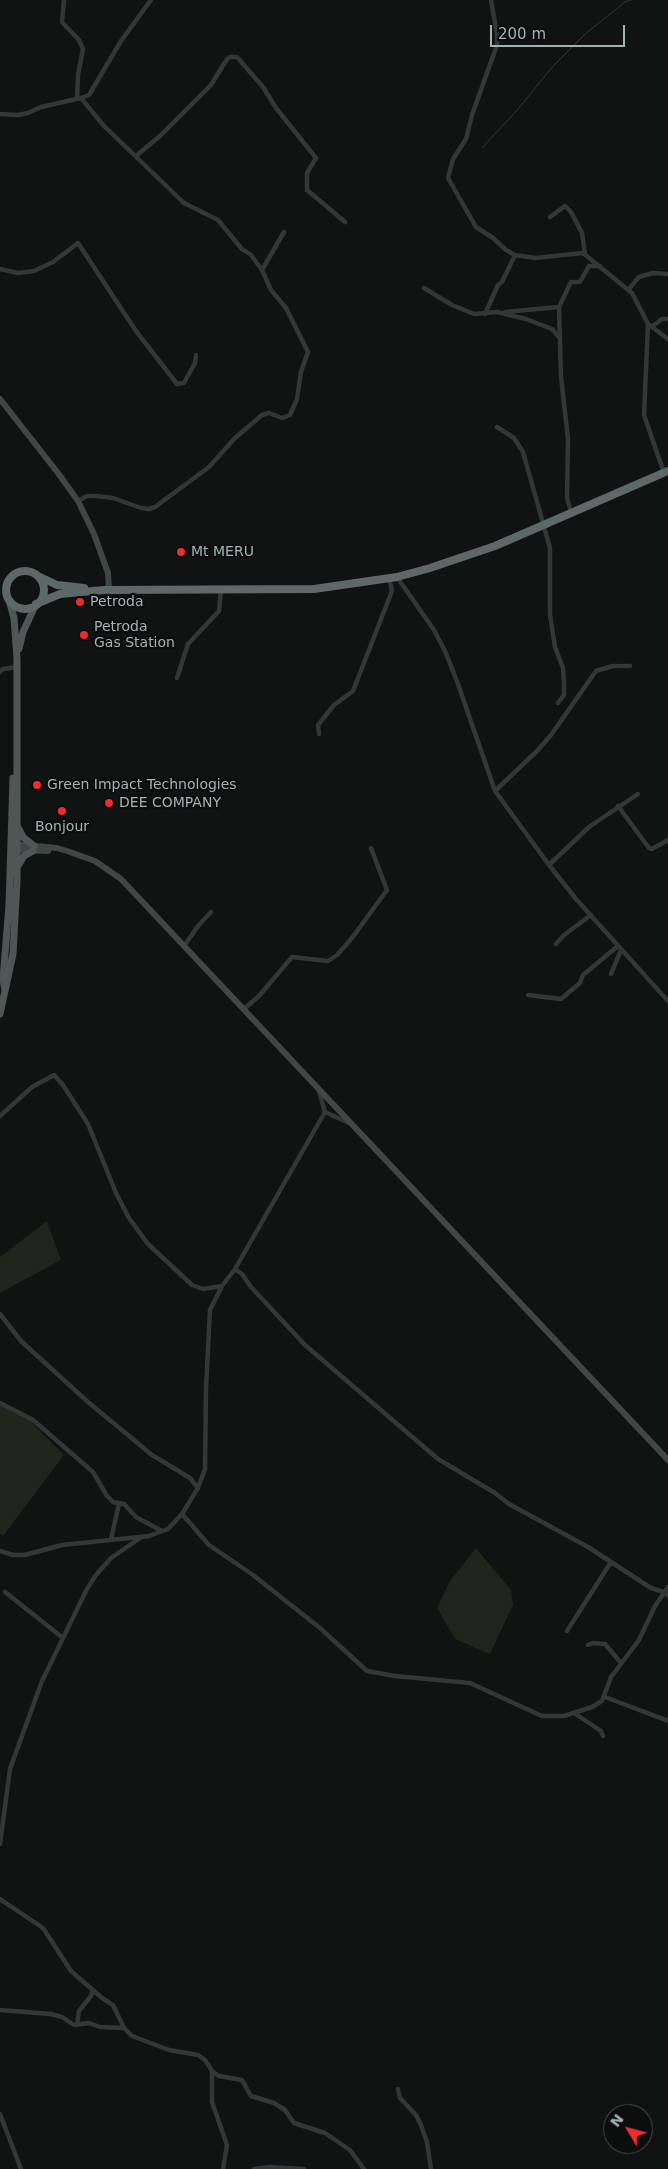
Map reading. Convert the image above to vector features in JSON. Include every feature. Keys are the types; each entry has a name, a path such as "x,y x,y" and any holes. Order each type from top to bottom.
{"highway":[{"path":"0,597 9,600 17,607 24,608 60,594 106,590 326,588 393,577 463,557 666,472"},
{"path":"0,583 26,571 57,585 106,590"},
{"path":"9,600 6,587 14,575"},
{"path":"36,604 41,599 43,590 41,581 37,576"}],"main road":[{"path":"0,399 78,501 94,534 108,572 106,590"},
{"path":"5,990 3,979 18,816 16,759 17,663 14,618 9,600"},
{"path":"17,663 23,632 36,604"},
{"path":"0,1014 9,980 13,954 17,869 14,847 13,770 16,759"},
{"path":"18,816 23,837 33,848"},
{"path":"14,847 67,851 95,861 112,871 668,1460"},
{"path":"17,869 21,859 33,848"}],"street":[{"path":"64,0 62,22 79,40 83,49 78,75 79,99 104,126 184,203 218,220 262,270 269,287 286,308 308,352 301,372 297,399 292,413 282,418 269,413 262,415 235,438 209,467 155,507 149,509 141,508 114,498 96,496 87,496 78,501"},
{"path":"0,114 18,115 40,107 90,95 121,41 151,0"},
{"path":"491,0 497,45 472,115 466,139 453,159 448,178 476,227 515,255 550,258 585,254"},
{"path":"136,156 161,135 211,86 227,59 237,57 263,87 276,108 316,158 307,173 307,190 345,222"},
{"path":"550,217 565,206 571,212 582,233 585,254 632,292 651,325 668,339"},
{"path":"262,270 284,232"},
{"path":"0,269 18,272 34,271 53,262 78,243 136,330 177,384 184,382 195,363 196,355"},
{"path":"485,314 498,285 502,282 515,255"},
{"path":"571,512 567,498 568,439 562,384 559,308 565,291 571,282 580,282 589,266 600,266"},
{"path":"629,289 639,277 653,273 668,274"},
{"path":"424,288 438,298 467,312 478,315 559,308"},
{"path":"498,312 552,329 560,338"},
{"path":"651,325 662,319 668,319"},
{"path":"651,325 644,415 666,472"},
{"path":"497,427 519,444 550,548 550,615 555,647 563,668 564,682 564,695 558,703"},
{"path":"319,734 318,725 334,705 353,691 392,591 393,577"},
{"path":"393,577 434,630 458,684 495,791 548,865 668,1001"},
{"path":"177,678 188,644 219,611 221,590"},
{"path":"0,672 17,663"},
{"path":"495,791 551,735 596,671 613,666 630,666"},
{"path":"548,865 589,827 638,794"},
{"path":"618,806 649,848 652,849 668,840"},
{"path":"244,1009 259,996 292,957 328,961 337,955 352,938 387,890 371,848"},
{"path":"184,946 211,912"},
{"path":"556,944 564,935 591,915"},
{"path":"611,974 620,948"},
{"path":"528,995 561,999 580,983 583,975 620,948"},
{"path":"0,1116 32,1087 54,1075 63,1085 88,1124 116,1193 129,1218 148,1244 192,1285 203,1289 222,1286"},
{"path":"0,1551 13,1555 25,1555 62,1545 141,1537 162,1531 176,1522 182,1514 198,1488 205,1468 207,1454 206,1388 211,1305 235,1269 325,1112 319,1089"},
{"path":"325,1112 353,1126"},
{"path":"235,1269 242,1274 251,1287 305,1345 388,1419 438,1459 495,1493 509,1504 588,1547 651,1588 666,1594"},
{"path":"0,1314 21,1341 88,1402 152,1455 190,1478 198,1488"},
{"path":"0,1403 17,1410 33,1420 93,1472 107,1496 118,1504 124,1504 136,1517 162,1531"},
{"path":"111,1539 118,1504"},
{"path":"182,1514 209,1545 254,1575 320,1628 367,1671 395,1676 468,1682 542,1716 564,1716 574,1713 598,1704 605,1697 611,1676 639,1640 648,1618 666,1594 668,1587"},
{"path":"0,1844 13,1759 42,1680 87,1589 96,1575 111,1558 141,1537"},
{"path":"567,1631 611,1562"},
{"path":"5,1592 63,1638"},
{"path":"588,1645 593,1643 605,1644 621,1663"},
{"path":"605,1697 668,1721"},
{"path":"574,1713 600,1731 604,1736"},
{"path":"0,1899 43,1928 71,1971 113,2005 124,2028 132,2036 156,2046 198,2055 205,2060 211,2070 213,2080 212,2102 227,2145 223,2169"},
{"path":"77,2024 79,2011 91,1996 93,1990"},
{"path":"0,2010 51,2014 77,2024 89,2023 100,2027 124,2028"},
{"path":"211,2070 223,2077 242,2080 251,2096 278,2105 294,2123 325,2133 350,2150 364,2169"},
{"path":"398,2088 400,2098 416,2116 421,2125 427,2142 431,2169"},
{"path":"0,2114 21,2169"},
{"path":"254,2169 285,2167 304,2169"}],"shaded area":[{"path":"47,1221 61,1260 0,1293 0,1257"},
{"path":"0,1405 31,1422 64,1455 3,1536 0,1534"},
{"path":"476,1548 511,1590 513,1605 490,1654 455,1639 437,1608 450,1581"}],"waterway":[{"path":"482,148 519,108 553,66 584,35 625,2 631,0"}],"place":[{"name":"Mt MERU","path":"181,552"},
{"name":"Petroda","path":"80,602"},
{"name":"Petroda Gas Station","path":"84,635"},
{"name":"Green Impact Technologies","path":"37,785"},
{"name":"DEE COMPANY","path":"109,803"},
{"name":"Bonjour","path":"62,811"}]}
